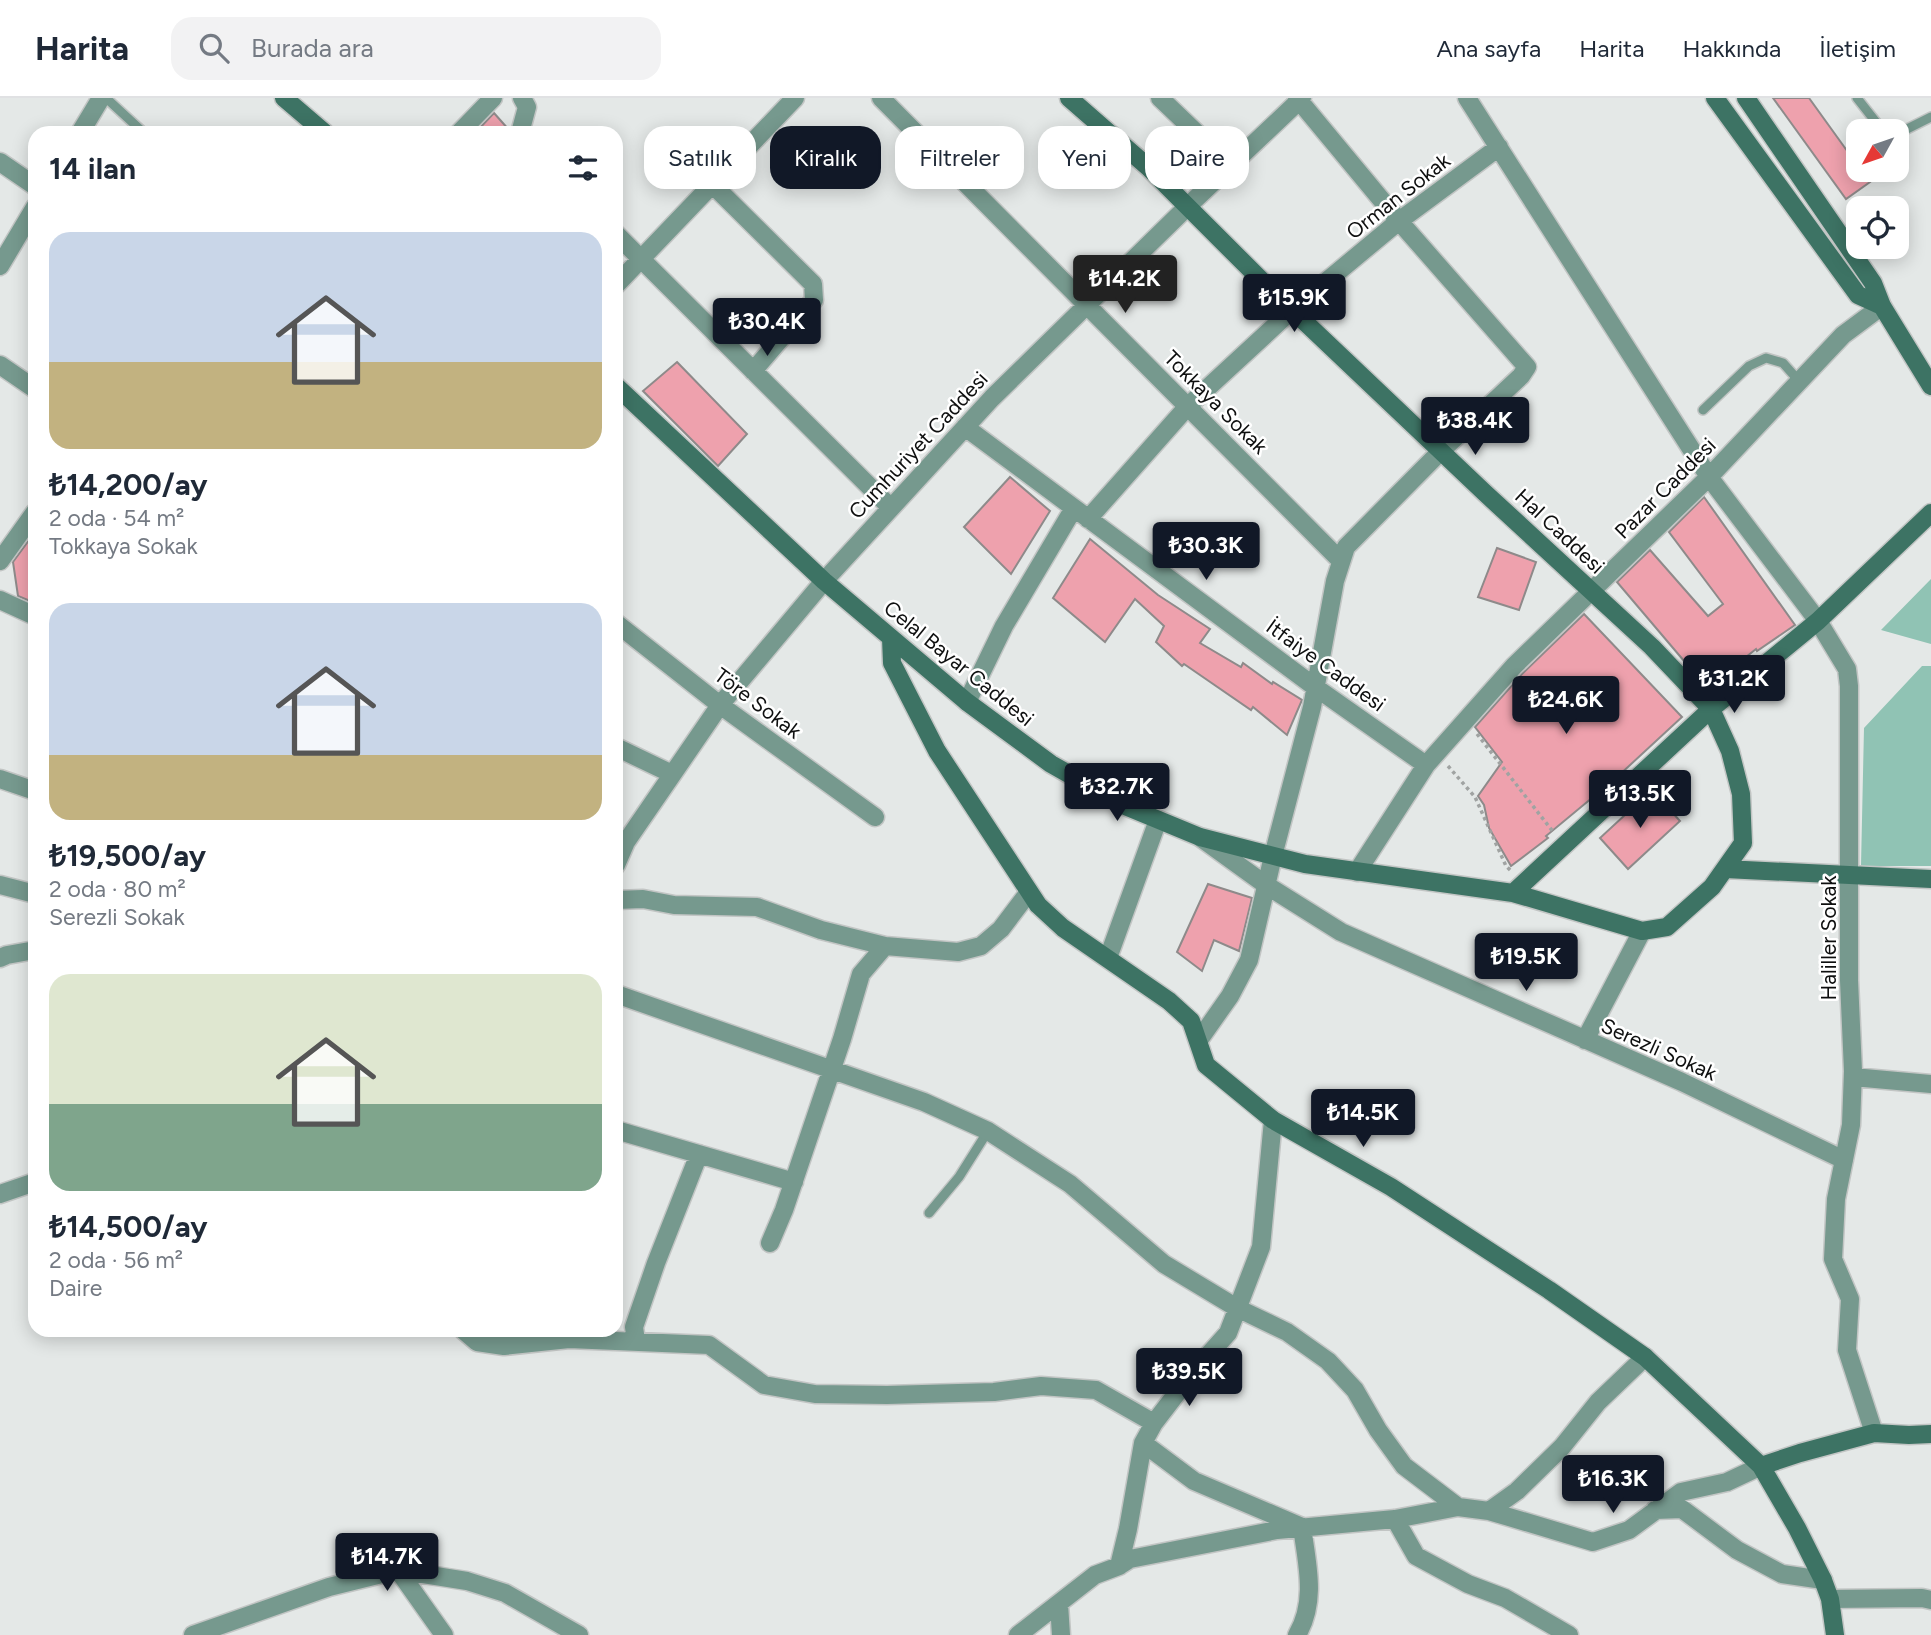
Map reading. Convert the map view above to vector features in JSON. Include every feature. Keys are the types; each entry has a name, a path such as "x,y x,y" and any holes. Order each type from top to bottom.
{"street":[{"path":"84,126 101,98"},
{"path":"284,98 310,126"},
{"path":"466,126 493,98"},
{"path":"756,138 795,98"},
{"name":"Tokkaya Sokak","path":"881,98 1341,561"},
{"name":"Hal Caddesi","path":"1069,98 1148,167 1292,310 1652,647 1711,709 1730,751 1741,794 1743,843 1725,869"},
{"path":"1160,98 1189,126"},
{"name":"Haliller Sokak","path":"1467,98 1709,477 1818,621 1847,669 1849,980 1853,1077 1851,1125 1836,1199 1833,1259 1850,1299 1847,1350 1874,1433"},
{"path":"1715,98 1858,295 1882,306"},
{"path":"1746,98 1873,283 1882,306 1931,386"},
{"path":"1199,1040 1230,996 1248,960 1315,687 1335,581 1346,547 1441,451 1521,376 1527,367 1399,221 1299,99"},
{"name":"Cumhuriyet Caddesi","path":"1249,148 1299,99"},
{"path":"522,126 529,101"},
{"name":"Orman Sokak","path":"967,702 1004,626 1081,513 1188,406 1292,310 1399,221 1499,147"},
{"path":"0,162 28,181"},
{"path":"623,277 707,189"},
{"path":"717,189 813,284 814,300 753,371"},
{"name":"Cumhuriyet Caddesi","path":"623,838 720,705 824,581 965,427 1206,189"},
{"path":"0,266 28,219"},
{"path":"623,241 891,508"},
{"name":"Pazar Caddesi","path":"1357,872 1431,759 1514,666 1709,477 1843,335 1882,306"},
{"path":"0,365 28,383"},
{"name":"Celal Bayar Caddesi","path":"623,393 824,581 967,702 1051,764 1125,806 1200,837 1305,864 1357,872 1518,888 1642,931"},
{"name":"İtfaiye Caddesi","path":"965,427 1315,687 1431,759"},
{"path":"1518,888 1711,709 1818,621 1931,513"},
{"path":"0,561 28,522"},
{"path":"0,600 28,613"},
{"name":"Töre Sokak","path":"623,629 720,705 875,817"},
{"path":"891,638 892,663 926,730 1038,905 1063,928 1169,1001 1191,1021 1206,1065 1273,1120 1403,1195 1549,1290 1645,1357 1761,1466 1823,1580 1830,1599 1835,1635"},
{"path":"623,750 672,774"},
{"path":"0,779 28,789"},
{"path":"1108,958 1158,820"},
{"name":"Serezli Sokak","path":"1200,837 1341,932 1682,1083 1844,1160"},
{"path":"1585,1040 1642,931 1667,927 1713,887 1725,869 1931,879"},
{"path":"0,886 28,892"},
{"path":"623,900 643,899 674,905 757,907 821,930 885,946 958,952 981,946 1001,929 1030,892"},
{"path":"770,1243 832,1070 861,974 885,946"},
{"path":"0,958 7,954 28,951"},
{"path":"623,996 923,1102 988,1130 1070,1184 1164,1264 1237,1308 1287,1332 1328,1362 1355,1390 1378,1430 1404,1466 1458,1507"},
{"path":"1853,1077 1931,1084"},
{"path":"1119,1566 1143,1443 1154,1423 1194,1371 1228,1333 1261,1247 1273,1120"},
{"path":"623,1132 794,1182"},
{"path":"636,1341 634,1327 699,1154"},
{"path":"0,1194 28,1184"},
{"path":"471,1337 477,1342 504,1346 569,1339 709,1345 764,1385 815,1394 981,1392 1041,1386 1096,1390 1154,1423"},
{"path":"1489,1511 1517,1491 1562,1447 1598,1402 1645,1357"},
{"path":"1018,1635 1095,1575 1130,1559 1278,1530 1395,1518 1458,1507 1489,1511 1593,1542 1629,1530 1681,1492 1727,1482 1761,1466 1800,1453 1874,1433 1909,1436 1931,1434"},
{"path":"1143,1443 1194,1481 1302,1527"},
{"path":"1655,1510 1682,1509 1737,1550 1782,1574 1823,1580"},
{"path":"1395,1518 1416,1556 1468,1584 1505,1598 1569,1635"},
{"path":"1297,1635 1304,1624 1311,1595 1302,1527"},
{"path":"193,1635 329,1587 398,1570 467,1581 505,1593 579,1635"},
{"path":"398,1570 444,1635"},
{"path":"1830,1599 1931,1600"},
{"path":"1059,1604 1060,1635"}],"lane":[{"path":"106,98 136,126"},
{"path":"1857,98 1874,119"},
{"path":"1909,128 1931,117"},
{"path":"1703,410 1749,366 1766,358 1783,363 1799,381"},
{"path":"929,1213 959,1177 988,1130"}],"path":[{"path":"1465,720 1565,845"},
{"path":"1431,759 1475,797 1518,888"}],"green space":[{"path":"1931,579 1931,644 1881,630"},
{"path":"1922,666 1931,666 1931,866 1861,866 1864,728"}],"building":[{"path":"1773,98 1809,98 1846,149 1846,182 1870,182 1850,196 1846,196 1846,199"},
{"path":"494,113 505,126 482,126"},
{"path":"677,362 747,434 718,466 643,391"},
{"path":"1010,477 1050,511 1011,574 964,527"},
{"path":"1704,497 1795,625 1757,651 1756,649 1707,688 1617,582 1650,550 1708,616 1723,604 1669,532"},
{"path":"1090,539 1158,595 1210,629 1200,643 1241,667 1243,663 1272,684 1273,682 1302,700 1287,735 1253,707 1251,710 1184,664 1182,666 1156,642 1164,626 1135,599 1105,642 1053,598"},
{"path":"28,542 28,600 18,596 13,562"},
{"path":"1497,548 1536,562 1519,610 1478,597"},
{"path":"1584,614 1682,717 1616,778 1546,836 1548,838 1511,866 1489,828 1484,805 1478,796 1502,762 1475,727 1522,674"},
{"path":"1652,790 1680,821 1628,869 1600,838"},
{"path":"1208,884 1252,898 1239,951 1214,940 1202,971 1177,952"}]}
